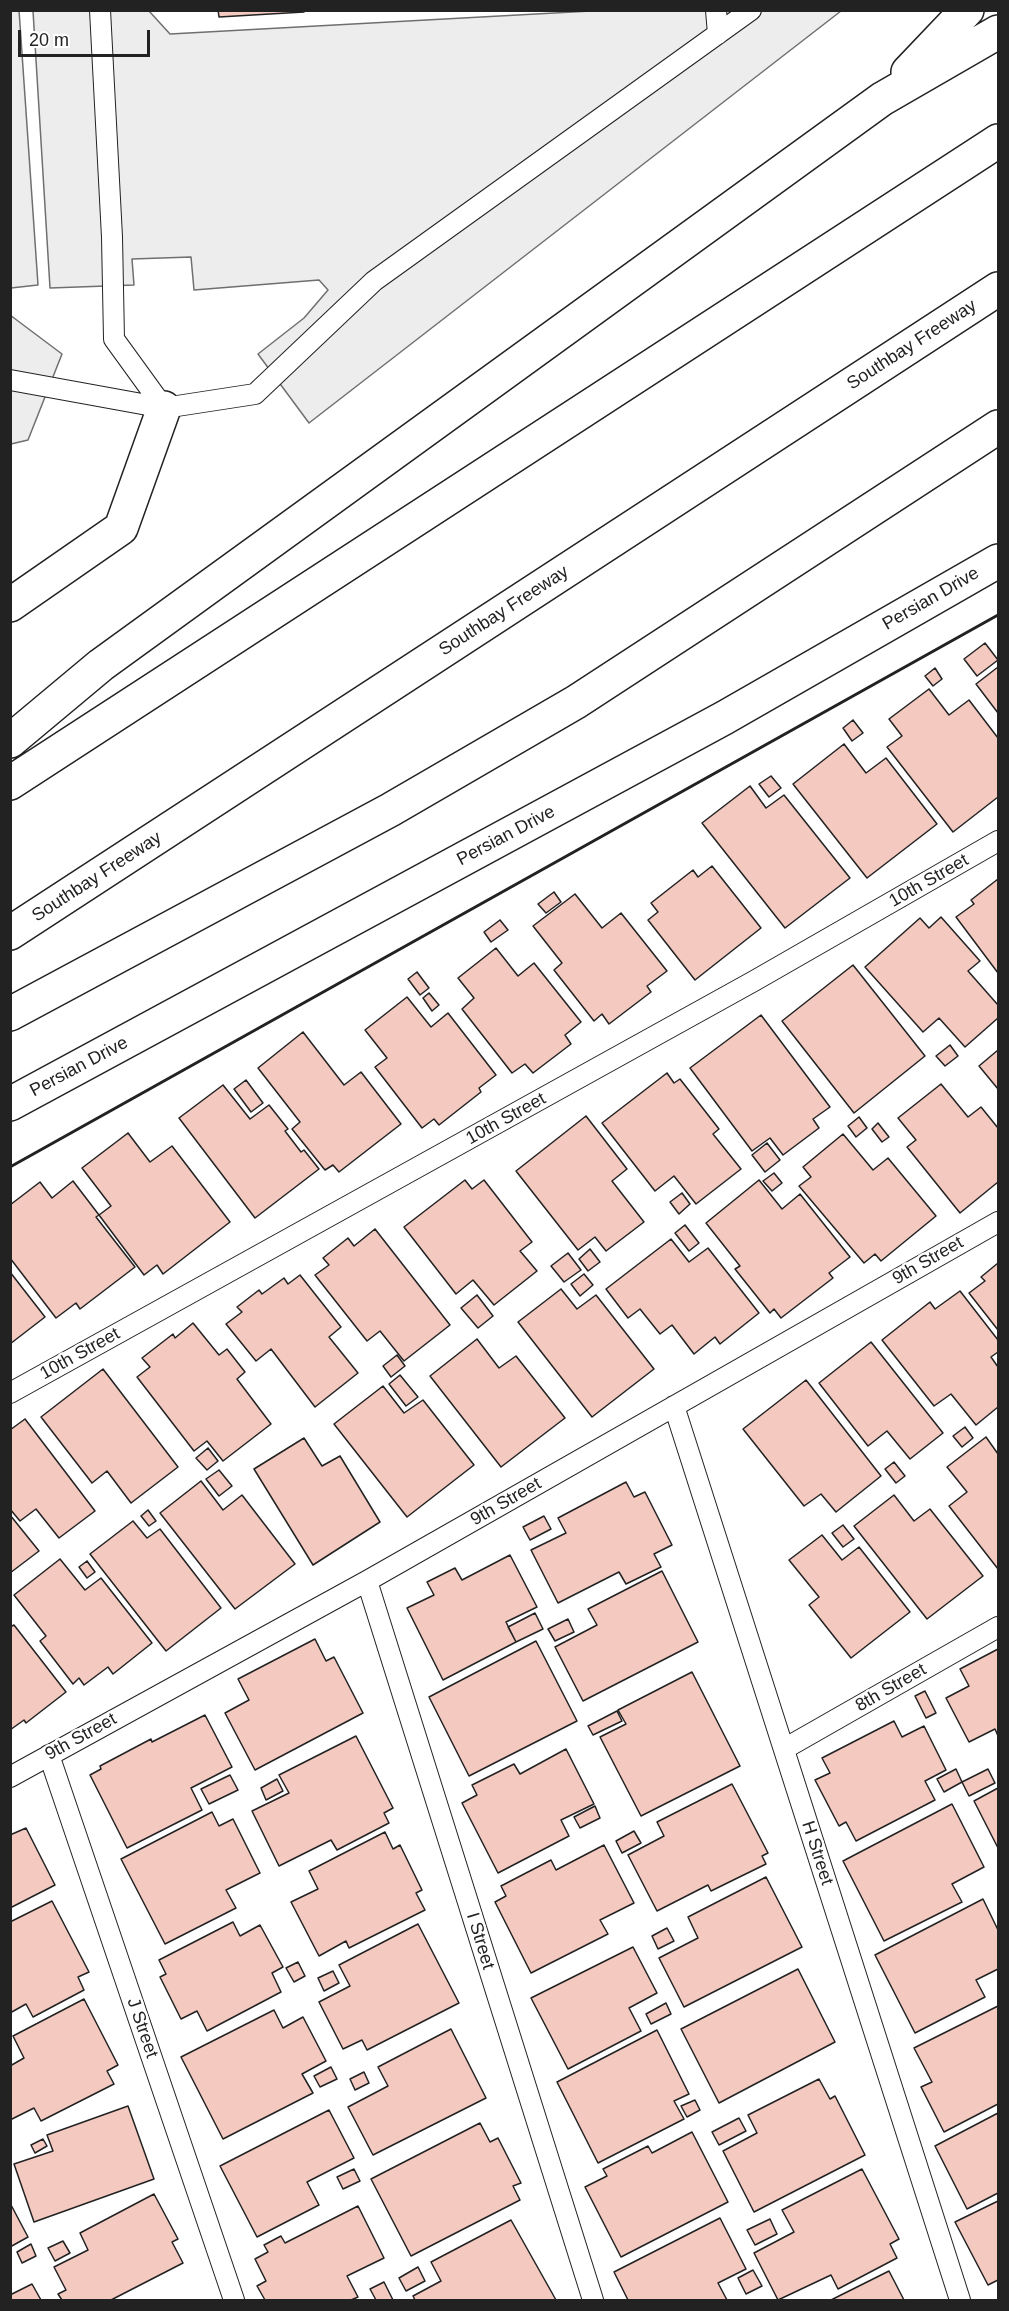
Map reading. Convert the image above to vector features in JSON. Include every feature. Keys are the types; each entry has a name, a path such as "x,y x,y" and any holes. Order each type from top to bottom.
{"main road":[{"path":"882,99 967,10"},
{"path":"10,741 101,665 882,99 999,32"},
{"path":"10,783 999,141"},
{"name":"Southbay Freeway","path":"10,933 999,289"},
{"path":"10,605 121,528 164,408"},
{"path":"10,1014 390,810 576,702 990,434"},
{"name":"Persian Drive","path":"10,1104 724,718 999,561"}],"lane":[{"path":"100,10 112,237 114,339 164,408"},
{"path":"716,10 718,34"},
{"path":"10,380 164,408 255,394 374,281 751,10"},
{"name":"10th Street","path":"10,1393 754,981 999,841"},
{"name":"9th Street","path":"10,1777 366,1581 999,1222"},
{"name":"H Street","path":"674,1406 960,2301"},
{"name":"I Street","path":"366,1581 593,2301"},
{"name":"8th Street","path":"784,1749 999,1627"},
{"name":"J Street","path":"49,1755 234,2301"}],"shaded area":[{"path":"19,10 38,285 11,288 10,11"},
{"path":"33,11 149,11 170,34 591,11 841,11 309,423 258,354 304,318 328,290 319,280 194,290 191,257 132,259 134,285 50,288"},
{"path":"10,315 62,354 28,440 11,444"}],"building":[{"path":"218,10 304,10 304,12 219,17"},
{"path":"985,643 998,660 977,676 964,659"},
{"path":"998,667 998,713 976,684"},
{"path":"935,668 942,679 933,686 925,676"},
{"path":"929,689 949,715 969,700 998,738 998,797 953,832 887,747 902,736 889,719"},
{"path":"853,720 863,733 852,741 843,728"},
{"path":"844,744 866,773 886,758 937,824 867,878 793,784"},
{"path":"771,776 781,788 769,797 759,784"},
{"path":"750,786 766,808 784,795 850,878 785,928 702,823"},
{"path":"712,866 761,928 695,980 648,920 658,912 651,903 693,870 698,877"},
{"path":"998,879 998,973 956,917 974,904 971,900"},
{"path":"554,892 561,902 546,913 538,904"},
{"path":"575,894 602,928 621,913 667,971 647,986 651,992 609,1024 602,1014 594,1021 554,970 562,963 533,926"},
{"path":"941,917 980,961 968,971 998,1005 998,1018 965,1047 939,1018 923,1032 865,967 920,918 929,928"},
{"path":"500,920 508,930 491,942 484,932"},
{"path":"496,948 518,976 534,963 581,1022 565,1035 571,1044 533,1073 525,1064 512,1073 462,1009 474,998 458,978"},
{"path":"853,965 925,1056 854,1113 782,1021"},
{"path":"417,972 429,988 420,995 408,979"},
{"path":"429,993 439,1005 432,1011 423,998"},
{"path":"407,997 431,1027 448,1013 496,1075 479,1088 481,1092 439,1125 434,1119 422,1128 375,1067 387,1058 365,1030"},
{"path":"761,1015 830,1107 813,1119 819,1128 783,1155 770,1138 752,1151 690,1068"},
{"path":"303,1032 344,1085 361,1072 401,1124 339,1172 333,1165 325,1170 292,1129 300,1122 258,1068"},
{"path":"950,1045 958,1056 945,1066 936,1056"},
{"path":"998,1050 998,1089 979,1066"},
{"path":"667,1073 674,1083 680,1079 719,1129 713,1134 741,1169 696,1204 674,1176 655,1191 602,1123"},
{"path":"246,1080 263,1103 251,1112 234,1089"},
{"path":"941,1084 968,1117 981,1107 998,1128 998,1182 960,1213 907,1147 916,1140 898,1118"},
{"path":"223,1085 250,1119 269,1105 288,1129 285,1131 301,1152 304,1150 319,1169 255,1218 179,1118"},
{"path":"586,1116 627,1169 612,1181 644,1222 606,1251 595,1237 578,1250 516,1171"},
{"path":"859,1117 867,1128 856,1137 848,1126"},
{"path":"878,1123 889,1137 882,1142 872,1129"},
{"path":"128,1133 150,1162 172,1146 230,1222 163,1274 157,1265 144,1275 99,1215 111,1206 82,1168"},
{"path":"843,1134 873,1170 888,1158 936,1216 881,1261 875,1254 864,1263 799,1186 811,1177 803,1167"},
{"path":"767,1143 780,1160 765,1172 752,1155"},
{"path":"774,1173 782,1183 772,1191 763,1181"},
{"path":"465,1180 472,1189 484,1180 532,1242 520,1251 537,1271 494,1305 473,1280 456,1294 404,1227"},
{"path":"759,1180 782,1209 800,1194 850,1257 829,1273 833,1278 781,1318 774,1309 770,1313 735,1269 740,1266 706,1223"},
{"path":"73,1181 99,1215 96,1217 135,1267 80,1309 76,1303 56,1318 10,1258 10,1205 40,1182 52,1198"},
{"path":"682,1193 690,1204 679,1214 670,1202"},
{"path":"685,1225 699,1243 689,1251 675,1233"},
{"path":"375,1229 450,1325 404,1361 380,1331 367,1341 315,1275 329,1265 323,1258 348,1238 354,1246"},
{"path":"671,1239 689,1262 708,1248 759,1313 720,1344 715,1337 694,1354 672,1325 660,1334 640,1309 628,1318 606,1289"},
{"path":"590,1249 600,1262 588,1271 579,1259"},
{"path":"568,1253 581,1270 564,1282 551,1266"},
{"path":"998,1263 998,1330 969,1293 985,1281 981,1277"},
{"path":"10,1272 45,1317 10,1344"},
{"path":"584,1274 593,1285 580,1296 571,1284"},
{"path":"300,1275 341,1327 329,1337 358,1373 315,1407 271,1349 256,1361 226,1324 242,1312 237,1307 259,1290 262,1294 284,1278 288,1284"},
{"path":"561,1289 577,1309 596,1295 654,1369 592,1417 518,1322"},
{"path":"960,1291 998,1340 998,1352 991,1357 998,1367 998,1407 976,1425 951,1394 934,1406 882,1340 930,1302 935,1309"},
{"path":"477,1295 493,1316 478,1328 461,1308"},
{"path":"193,1323 219,1355 227,1349 245,1372 237,1379 271,1424 223,1461 207,1441 194,1451 137,1377 150,1367 142,1358 173,1334 175,1338"},
{"path":"477,1339 499,1368 516,1356 565,1418 501,1467 430,1376"},
{"path":"871,1342 943,1433 910,1459 887,1431 868,1446 819,1383"},
{"path":"397,1355 405,1366 391,1377 383,1366"},
{"path":"103,1369 178,1467 131,1503 107,1471 92,1483 41,1417"},
{"path":"400,1375 418,1397 406,1406 389,1384"},
{"path":"806,1380 881,1476 836,1512 821,1494 804,1506 743,1429"},
{"path":"383,1386 404,1413 423,1400 474,1465 407,1517 334,1424"},
{"path":"25,1419 95,1511 59,1538 36,1509 20,1521 10,1509 10,1430"},
{"path":"965,1427 973,1438 962,1447 953,1436"},
{"path":"986,1437 998,1454 998,1569 949,1506 967,1492 947,1467"},
{"path":"304,1438 322,1466 340,1456 380,1522 313,1565 254,1469"},
{"path":"208,1448 218,1461 207,1470 196,1458"},
{"path":"894,1462 905,1476 896,1483 885,1469"},
{"path":"219,1470 232,1486 219,1496 206,1479"},
{"path":"201,1481 223,1510 242,1495 295,1564 235,1609 160,1513"},
{"path":"626,1482 634,1497 645,1492 672,1545 654,1554 661,1567 626,1584 619,1572 558,1603 531,1550 566,1533 558,1518"},
{"path":"894,1495 914,1521 930,1509 983,1576 927,1619 854,1526"},
{"path":"148,1510 156,1521 149,1526 141,1516"},
{"path":"10,1515 39,1551 10,1573"},
{"path":"544,1516 551,1529 530,1540 523,1527"},
{"path":"133,1521 147,1538 160,1529 221,1608 166,1651 90,1554"},
{"path":"843,1525 854,1539 843,1547 832,1533"},
{"path":"822,1535 842,1560 859,1547 910,1612 851,1658 809,1605 819,1597 789,1560"},
{"path":"510,1555 537,1607 506,1622 516,1642 443,1680 407,1608 434,1595 427,1582 455,1568 462,1580"},
{"path":"60,1559 85,1590 101,1578 152,1643 113,1674 108,1667 84,1685 79,1678 73,1684 40,1641 46,1636 14,1595"},
{"path":"87,1561 95,1572 87,1578 79,1567"},
{"path":"662,1571 698,1642 583,1701 555,1647 597,1625 588,1609"},
{"path":"535,1613 543,1629 516,1642 508,1627"},
{"path":"568,1619 574,1632 555,1641 548,1629"},
{"path":"14,1625 66,1692 26,1723 24,1720 10,1730 10,1627"},
{"path":"315,1639 326,1661 334,1657 363,1713 255,1770 225,1713 249,1700 238,1679"},
{"path":"536,1641 577,1721 469,1776 429,1697"},
{"path":"998,1649 998,1736 995,1729 969,1742 946,1698 969,1686 960,1669"},
{"path":"692,1672 740,1766 641,1816 600,1737 626,1724 618,1710"},
{"path":"925,1691 936,1713 926,1718 915,1696"},
{"path":"617,1711 622,1721 593,1735 588,1726"},
{"path":"205,1715 232,1767 191,1788 202,1810 127,1848 90,1775 101,1769 100,1766 151,1739 152,1742"},
{"path":"894,1721 902,1737 924,1726 946,1770 925,1781 935,1800 856,1841 846,1822 839,1826 815,1780 830,1773 822,1758"},
{"path":"356,1736 393,1808 384,1813 389,1823 337,1850 331,1840 279,1866 252,1811 289,1793 279,1775"},
{"path":"566,1749 594,1804 561,1820 569,1836 498,1873 462,1803 477,1795 472,1785 514,1764 520,1774"},
{"path":"956,1769 962,1782 944,1792 937,1779"},
{"path":"988,1769 995,1783 969,1796 962,1782"},
{"path":"230,1775 238,1790 209,1804 201,1789"},
{"path":"277,1779 283,1791 266,1800 261,1788"},
{"path":"732,1784 768,1853 762,1856 766,1864 711,1891 708,1885 657,1911 628,1855 664,1836 657,1822"},
{"path":"998,1788 998,1848 974,1801"},
{"path":"952,1804 984,1867 952,1884 962,1902 884,1941 843,1861"},
{"path":"595,1806 600,1818 580,1828 574,1817"},
{"path":"212,1812 219,1826 233,1819 260,1873 226,1890 236,1908 165,1944 121,1859"},
{"path":"26,1828 55,1885 10,1908 10,1835"},
{"path":"634,1831 641,1843 622,1853 616,1841"},
{"path":"385,1832 393,1849 400,1845 422,1890 416,1893 425,1910 349,1948 346,1941 319,1956 291,1902 318,1889 309,1871"},
{"path":"604,1845 634,1903 600,1920 608,1934 531,1973 495,1902 506,1896 501,1886 551,1860 556,1870"},
{"path":"766,1877 802,1947 684,2007 659,1958 698,1938 688,1917"},
{"path":"983,1899 998,1930 998,1969 976,1980 985,1997 915,2033 875,1955"},
{"path":"52,1901 89,1972 78,1977 84,1990 33,2017 26,2004 10,2013 10,1922"},
{"path":"233,1922 240,1936 260,1925 283,1967 272,1973 281,1992 207,2031 197,2011 181,2019 160,1977 166,1974 159,1960"},
{"path":"418,1924 459,2003 367,2050 362,2040 343,2049 319,2002 350,1986 339,1965"},
{"path":"667,1928 674,1941 658,1949 652,1936"},
{"path":"633,1947 657,1993 629,2008 641,2031 568,2069 531,1998"},
{"path":"298,1962 305,1976 294,1982 286,1968"},
{"path":"798,1969 835,2042 719,2103 681,2029"},
{"path":"333,1971 339,1983 324,1991 318,1978"},
{"path":"84,1999 118,2065 107,2071 114,2084 41,2121 34,2108 10,2120 10,2066 24,2058 13,2036"},
{"path":"666,2003 671,2014 651,2024 646,2014"},
{"path":"998,2006 998,2104 944,2132 921,2087 932,2082 914,2048"},
{"path":"274,2010 283,2028 303,2017 326,2061 302,2074 313,2093 223,2139 181,2057"},
{"path":"451,2029 486,2098 373,2155 348,2107 388,2086 378,2067"},
{"path":"657,2030 689,2094 674,2101 684,2119 598,2163 557,2082"},
{"path":"331,2067 337,2079 320,2087 314,2076"},
{"path":"364,2072 369,2083 355,2090 350,2079"},
{"path":"819,2079 830,2099 835,2096 865,2155 754,2212 723,2151 757,2133 748,2115"},
{"path":"695,2100 700,2110 687,2117 681,2106"},
{"path":"128,2106 154,2179 34,2222 14,2164 53,2151 47,2135"},
{"path":"329,2110 354,2158 307,2182 319,2205 257,2237 220,2166"},
{"path":"998,2113 998,2193 967,2209 935,2146"},
{"path":"739,2118 746,2131 719,2145 712,2132"},
{"path":"480,2123 490,2142 498,2138 521,2183 513,2186 520,2200 411,2256 371,2179"},
{"path":"692,2132 728,2202 621,2257 585,2187 607,2176 603,2169 648,2146 652,2153"},
{"path":"43,2139 47,2146 35,2153 31,2145"},
{"path":"354,2169 360,2181 343,2189 337,2177"},
{"path":"862,2169 899,2239 890,2244 897,2258 838,2289 831,2275 778,2300 754,2253 794,2232 782,2210"},
{"path":"154,2194 178,2239 172,2242 183,2263 111,2300 62,2300 58,2294 66,2290 54,2267 88,2250 80,2233"},
{"path":"998,2201 998,2280 988,2285 955,2222"},
{"path":"10,2203 28,2237 10,2247"},
{"path":"358,2206 384,2258 347,2276 358,2297 351,2300 265,2300 257,2286 266,2281 255,2259 268,2252 264,2245 281,2236 285,2243"},
{"path":"720,2218 746,2269 718,2283 727,2300 628,2300 614,2272"},
{"path":"770,2219 777,2234 755,2245 747,2230"},
{"path":"511,2220 556,2300 415,2300 413,2296 441,2281 431,2262"},
{"path":"63,2241 70,2253 55,2261 48,2248"},
{"path":"31,2244 36,2256 22,2263 17,2252"},
{"path":"418,2267 425,2281 406,2291 399,2278"},
{"path":"753,2270 762,2286 746,2294 738,2278"},
{"path":"889,2271 904,2300 831,2300"},
{"path":"384,2282 393,2300 376,2300 370,2289"},
{"path":"32,2284 41,2300 10,2300 10,2295"}],"wall":[{"path":"10,1167 998,615"}]}
